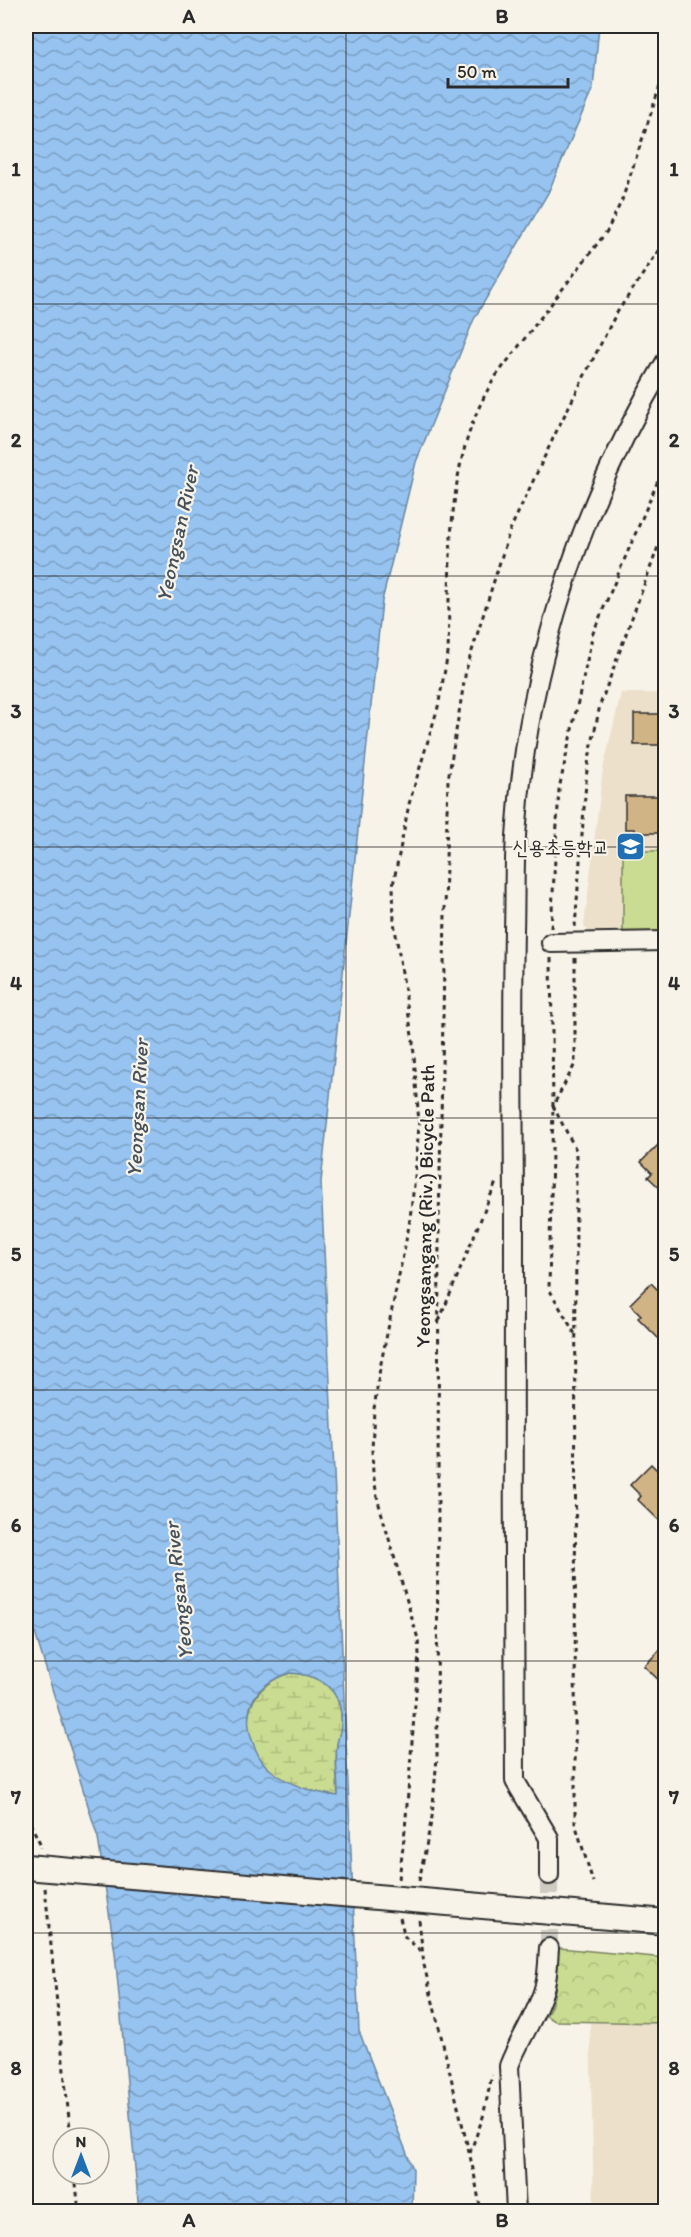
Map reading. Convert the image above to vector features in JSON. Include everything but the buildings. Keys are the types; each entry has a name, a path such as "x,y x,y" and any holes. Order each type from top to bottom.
{"street":[{"path":"549,1875 549,1838 515,1781 513,979 516,835 524,765 536,695 552,628 580,540 610,465 644,397 666,361"},
{"path":"551,943 666,941"},
{"path":"37,1867 666,1922"},
{"path":"516,2211 509,2066 517,2044 536,2011 545,1984 549,1948"}],"path":[{"path":"398,1887 404,1844 419,1653 418,1639 378,1501 372,1457 376,1393 409,1226 419,1124 412,1042 394,922 394,878 409,804 438,707 445,672 448,653 452,512 459,470 472,426 487,389 607,231 622,200 666,68"},
{"name":"Yeongsangang (Riv.) Bicycle Path","path":"418,1883 432,1817 437,1757 439,1223 447,811 450,772 466,670 510,530 542,460 616,314 666,240"},
{"path":"576,1335 549,1289 553,1106 551,943 559,789 593,633 666,462"},
{"path":"553,1106 575,1064 575,941 587,769 600,705 666,525"},
{"path":"553,1106 576,1150 575,1823 593,1882"},
{"path":"439,1323 501,1170"},
{"path":"26,1815 40,1843 37,1867 69,2126"},
{"path":"418,1914 423,1953 481,2211"},
{"path":"399,1915 405,1937 423,1953"},
{"path":"470,2154 483,2117 490,2078 494,2069"},
{"path":"76,2186 79,2211"}],"shaded area":[{"name":"신용초등학교","path":"621,693 665,693 665,934 591,934 584,926 603,769"},
{"path":"590,2023 665,2023 665,2211 594,2211"}],"green space":[{"path":"623,851 665,851 665,934 623,934"},
{"path":"290,1673 302,1674 321,1681 335,1694 339,1703 341,1730 336,1751 338,1796 302,1788 277,1776 259,1757 252,1743 248,1728 253,1701 262,1689 274,1680"},
{"path":"559,1948 665,1958 665,2023 555,2021 546,2016 555,1991"}],"water":[{"name":"Yeongsan River","path":"28,26 599,26 593,88 548,193 474,319 416,462 382,601 321,1182 359,2031 413,2169 412,2211 139,2211 115,1953 98,1838 26,1604 26,30","holes":["290,1673 302,1674 321,1681 329,1687 339,1703 341,1726 336,1751 338,1796 303,1788 279,1776 262,1761 252,1740 249,1717 250,1706 254,1698 278,1677"]}],"tunnel":[{"path":"549,1875 549,1948"}],"place":[{"name":"신용초등학교","path":"630,847"}]}
